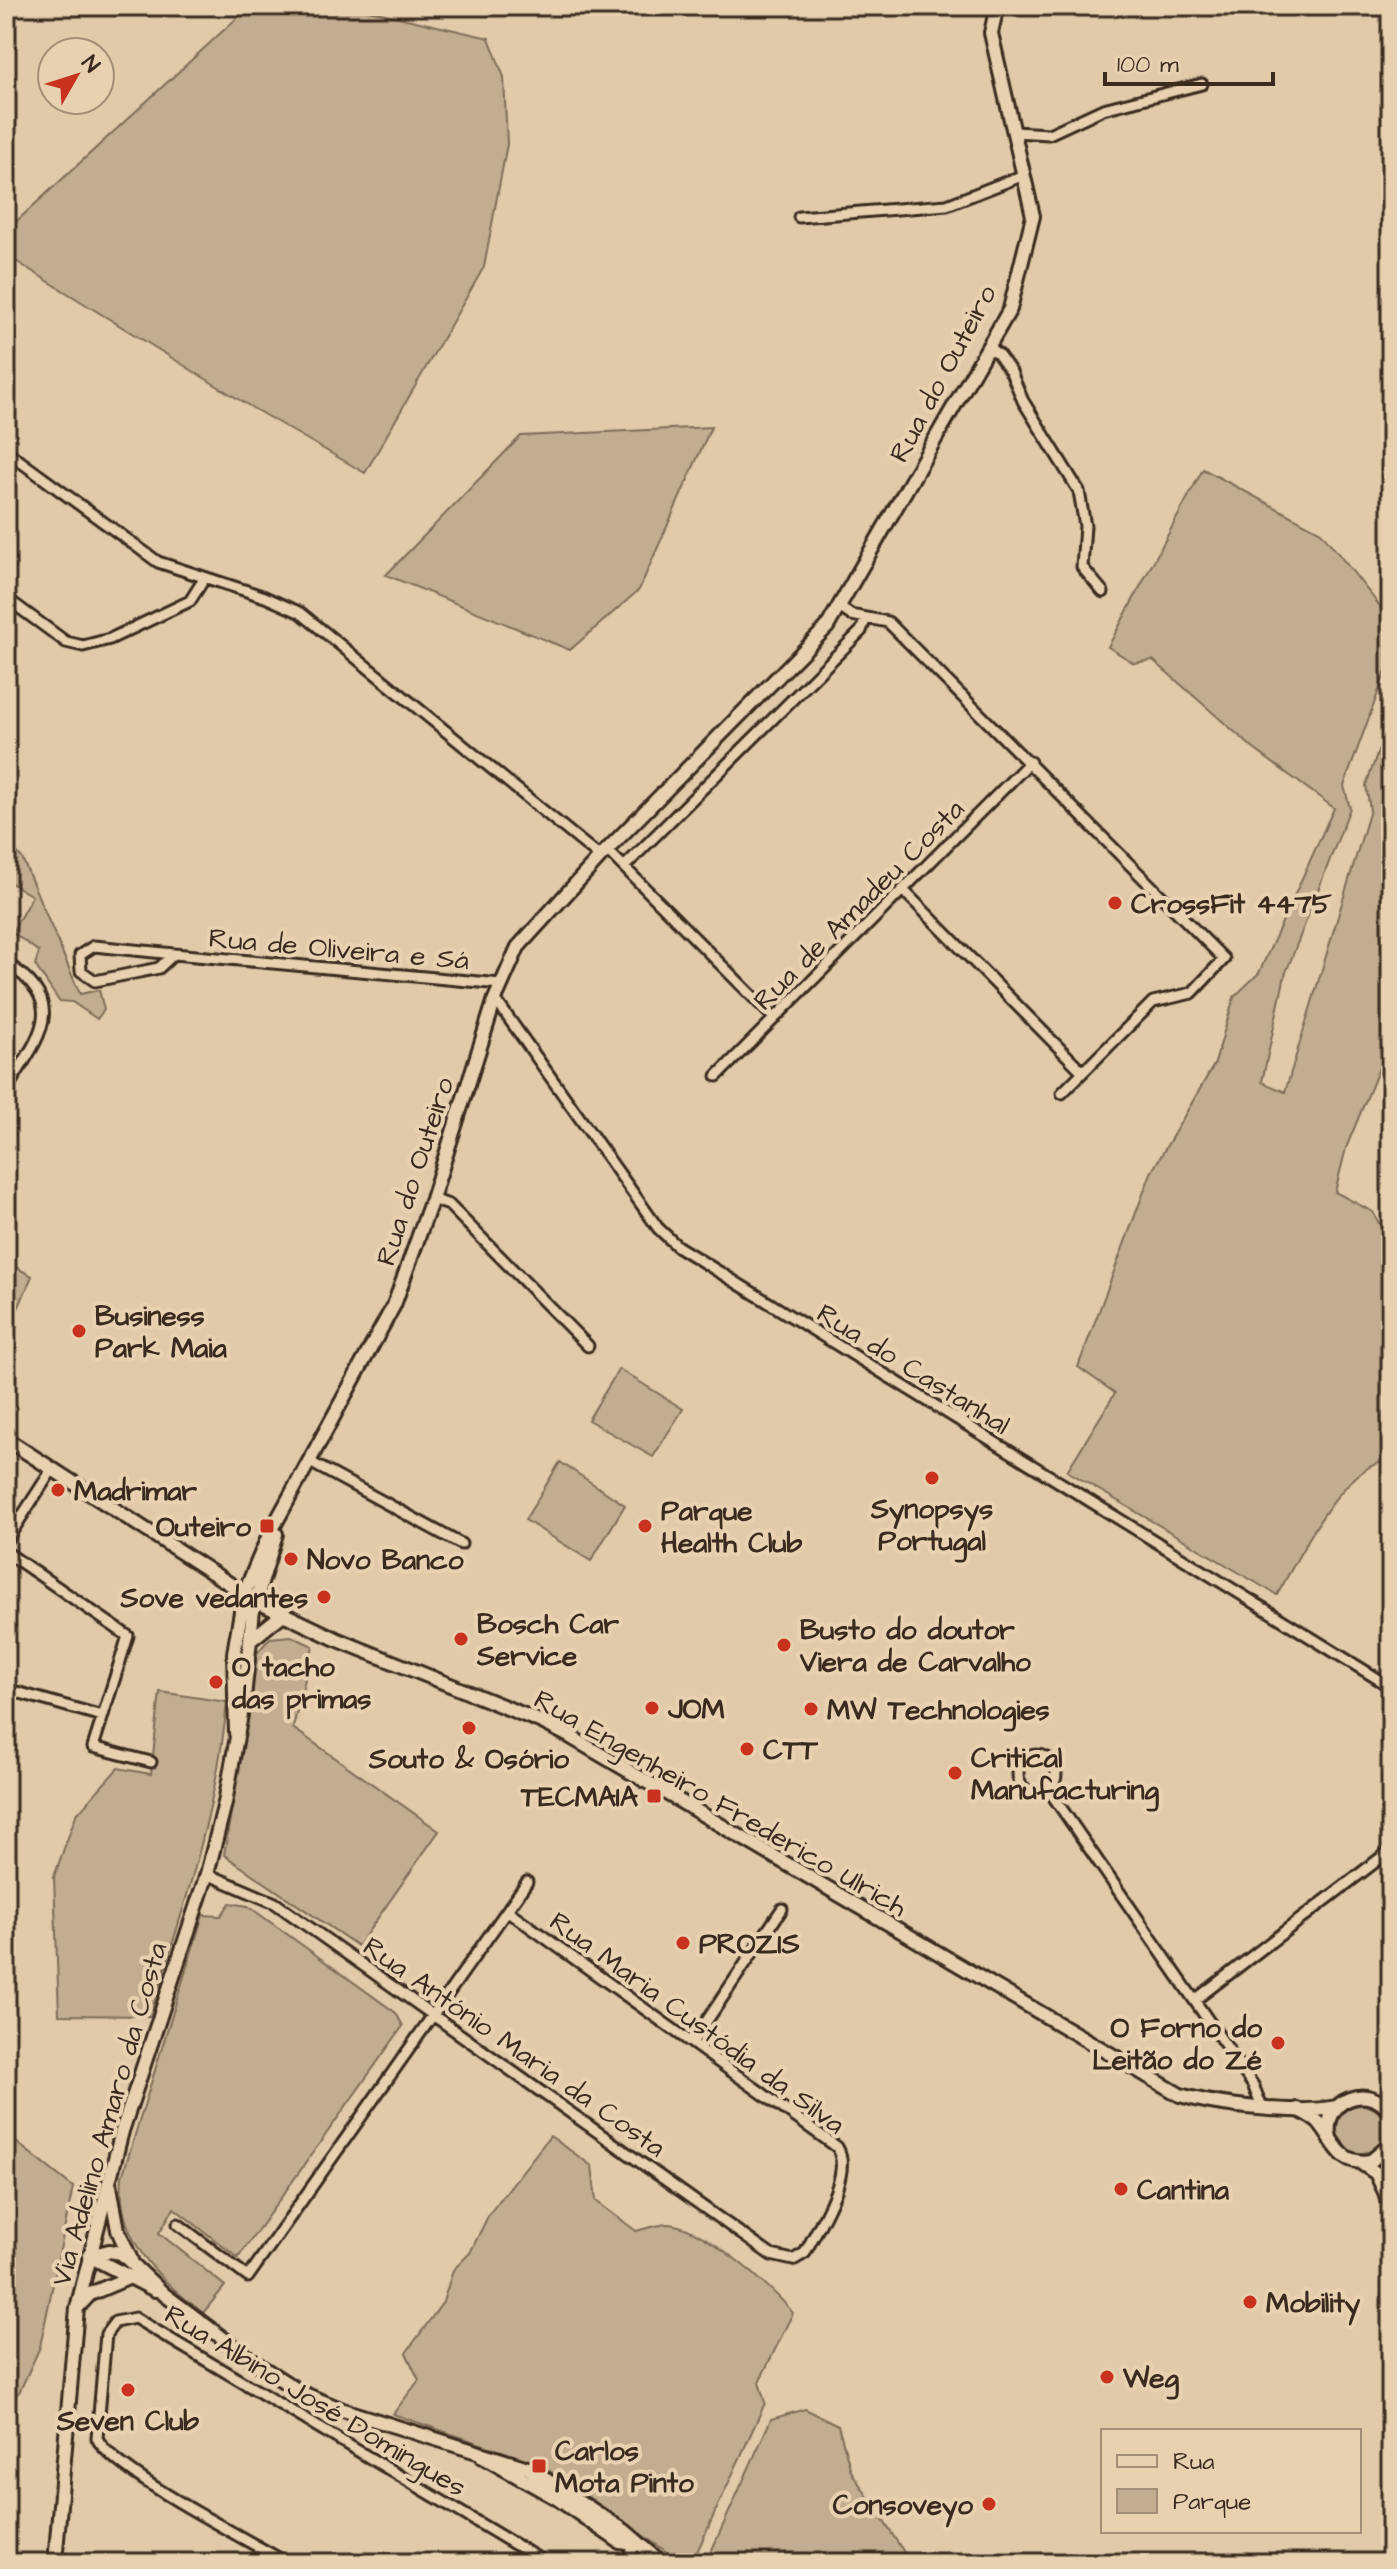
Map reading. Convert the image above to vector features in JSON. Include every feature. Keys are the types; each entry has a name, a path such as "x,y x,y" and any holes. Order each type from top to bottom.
{"main road":[{"name":"Rua do Outeiro","path":"244,1594 279,1519 394,1305 432,1199 495,999 518,947 536,923 603,854 809,648 839,607 1010,309 1032,233 1033,216 991,33 997,6"},
{"name":"Rua Engenheiro Frederico Ulrich","path":"6,1439 256,1601 569,1736 1180,2095 1225,2106 1317,2110 1337,2107 1349,2098 1360,2095 1386,2101"},
{"name":"Rua do Outeiro","path":"256,1601 279,1519"},
{"name":"Via Adelino Amaro da Costa","path":"236,1733 234,1653 244,1594"},
{"name":"Via Adelino Amaro da Costa","path":"55,2563 77,2308 110,2174 207,1874 225,1803 256,1601"},
{"path":"252,1639 283,1614"},
{"path":"1386,2101 1391,2114"},
{"path":"1295,2107 1318,2122 1343,2157 1361,2163 1376,2173 1391,2205"},
{"path":"1330,2142 1329,2122 1337,2107"},
{"path":"1361,2163 1371,2161 1389,2147"},
{"path":"1389,2147 1391,2174"},
{"path":"110,2174 118,2230 132,2263"},
{"path":"89,2256 109,2251 132,2263 165,2295 260,2366 302,2393 343,2410 474,2451 558,2499 620,2542 636,2544 662,2563"},
{"path":"89,2256 165,2295"},
{"path":"77,2308 90,2294 128,2278"},
{"path":"1387,2563 1391,2557"}],"street":[{"path":"1014,132 1049,134 1103,109 1202,84"},
{"path":"799,217 947,205 1024,175"},
{"path":"989,348 998,354 1011,372 1023,401 1079,491 1085,526 1082,567 1103,592"},
{"path":"6,451 133,547 171,569 265,597 301,613 603,854 624,867 774,1018"},
{"path":"6,598 66,642 83,646 110,639 190,601 204,579"},
{"path":"839,607 851,615 888,622 1224,959 1192,993 1153,1002 1062,1093"},
{"path":"624,867 861,631 866,618"},
{"name":"Rua de Amadeu Costa","path":"717,1076 1030,762"},
{"path":"903,890 1083,1072"},
{"name":"Rua de Oliveira e Sá","path":"174,954 159,968 95,981 81,971 80,955 94,946 501,984"},
{"path":"6,963 31,981 43,999 46,1015 39,1036 6,1090"},
{"name":"Rua do Castanhal","path":"495,999 658,1228 677,1246 1391,1687"},
{"path":"432,1199 449,1205 588,1346"},
{"path":"310,1462 461,1544"},
{"path":"6,1541 53,1468"},
{"path":"6,1552 128,1636 93,1747 151,1762"},
{"path":"6,1689 102,1716"},
{"path":"1041,1755 1051,1761 1056,1773 1048,1789 1036,1793 1021,1784 1020,1766 1028,1757 1041,1755"},
{"path":"1048,1789 1253,2085 1262,2107"},
{"path":"1195,2000 1391,1850"},
{"name":"Rua António Maria da Costa","path":"207,1874 275,1903 771,2255 793,2260"},
{"path":"178,2224 248,2277 527,1882"},
{"path":"692,2043 782,1909"},
{"name":"Rua Maria Custódia da Silva","path":"508,1911 830,2142 842,2156 842,2175 805,2253 793,2260"},
{"name":"Rua Albino José Domingues","path":"287,2563 127,2469 101,2449 97,2438 106,2334 115,2322 135,2318 546,2563"},
{"path":"625,2563 636,2544"}],"green space":[{"path":"250,6 351,6 489,38 504,77 507,144 484,267 365,473 251,407 6,255 6,231"},
{"path":"711,427 639,590 570,650 386,575 521,436"},
{"path":"1203,469 1321,532 1391,620 1391,657 1344,786 1350,808 1285,975 1262,1082 1285,1092 1370,810 1366,785 1391,716 1391,1039 1346,1148 1335,1192 1373,1212 1391,1246 1391,1460 1373,1465 1355,1477 1339,1494 1310,1536 1277,1595 1067,1471 1115,1393 1078,1367 1151,1173 1215,1063 1234,997 1259,973 1334,808 1254,749 1153,660 1134,663 1108,647"},
{"path":"6,840 22,858 80,994 99,990 104,1010 97,1019 72,1002 59,1001 35,965 39,952 12,932 32,896 6,880"},
{"path":"6,1262 32,1276 6,1337"},
{"path":"619,1369 683,1409 653,1457 588,1420"},
{"path":"560,1462 625,1505 591,1561 525,1520"},
{"path":"291,1636 313,1646 293,1728 439,1831 358,1946 224,1855 257,1653 270,1638"},
{"path":"160,1692 227,1702 207,1822 150,2016 59,2015 54,1877 76,1815 118,1768 151,1774"},
{"path":"230,1903 248,1906 396,2013 403,2026 238,2258 174,2208 159,2233 225,2286 203,2313 170,2285 143,2255 126,2220 122,2177 203,1915 221,1916"},
{"path":"1361,2105 1378,2112 1385,2129 1378,2146 1361,2153 1344,2146 1337,2129 1344,2112"},
{"path":"6,2134 73,2187 40,2347 20,2391 6,2405"},
{"path":"550,2136 592,2166 596,2201 636,2231 667,2224 698,2234 753,2273 793,2313 759,2382 765,2403 692,2563 683,2563 539,2464 393,2414 419,2380 406,2353 443,2302 453,2270 470,2253 489,2214"},
{"path":"805,2409 838,2425 851,2471 911,2563 706,2563 771,2419"}],"place":[{"name":"CrossFit 4475","path":"1115,903"},
{"name":"Business Park Maia","path":"79,1331"},
{"name":"Synopsys Portugal","path":"932,1478"},
{"name":"Madrimar","path":"58,1490"},
{"name":"Outeiro","path":"267,1526"},
{"name":"Parque Health Club","path":"645,1526"},
{"name":"Novo Banco","path":"291,1559"},
{"name":"Sove vedantes","path":"324,1597"},
{"name":"Bosch Car Service","path":"461,1639"},
{"name":"Busto do doutor Viera de Carvalho","path":"784,1645"},
{"name":"O tacho das primas","path":"216,1682"},
{"name":"JOM","path":"652,1708"},
{"name":"MW Technologies","path":"811,1709"},
{"name":"Souto & Osório","path":"469,1728"},
{"name":"CTT","path":"747,1749"},
{"name":"Critical Manufacturing","path":"955,1773"},
{"name":"TECMAIA","path":"654,1796"},
{"name":"PROZIS","path":"683,1943"},
{"name":"O Forno do Leitão do Zé","path":"1278,2043"},
{"name":"Cantina","path":"1121,2189"},
{"name":"Mobility","path":"1250,2302"},
{"name":"Weg","path":"1107,2377"},
{"name":"Seven Club","path":"128,2390"},
{"name":"Carlos Mota Pinto","path":"539,2466"},
{"name":"Consoveyo","path":"989,2504"}]}
